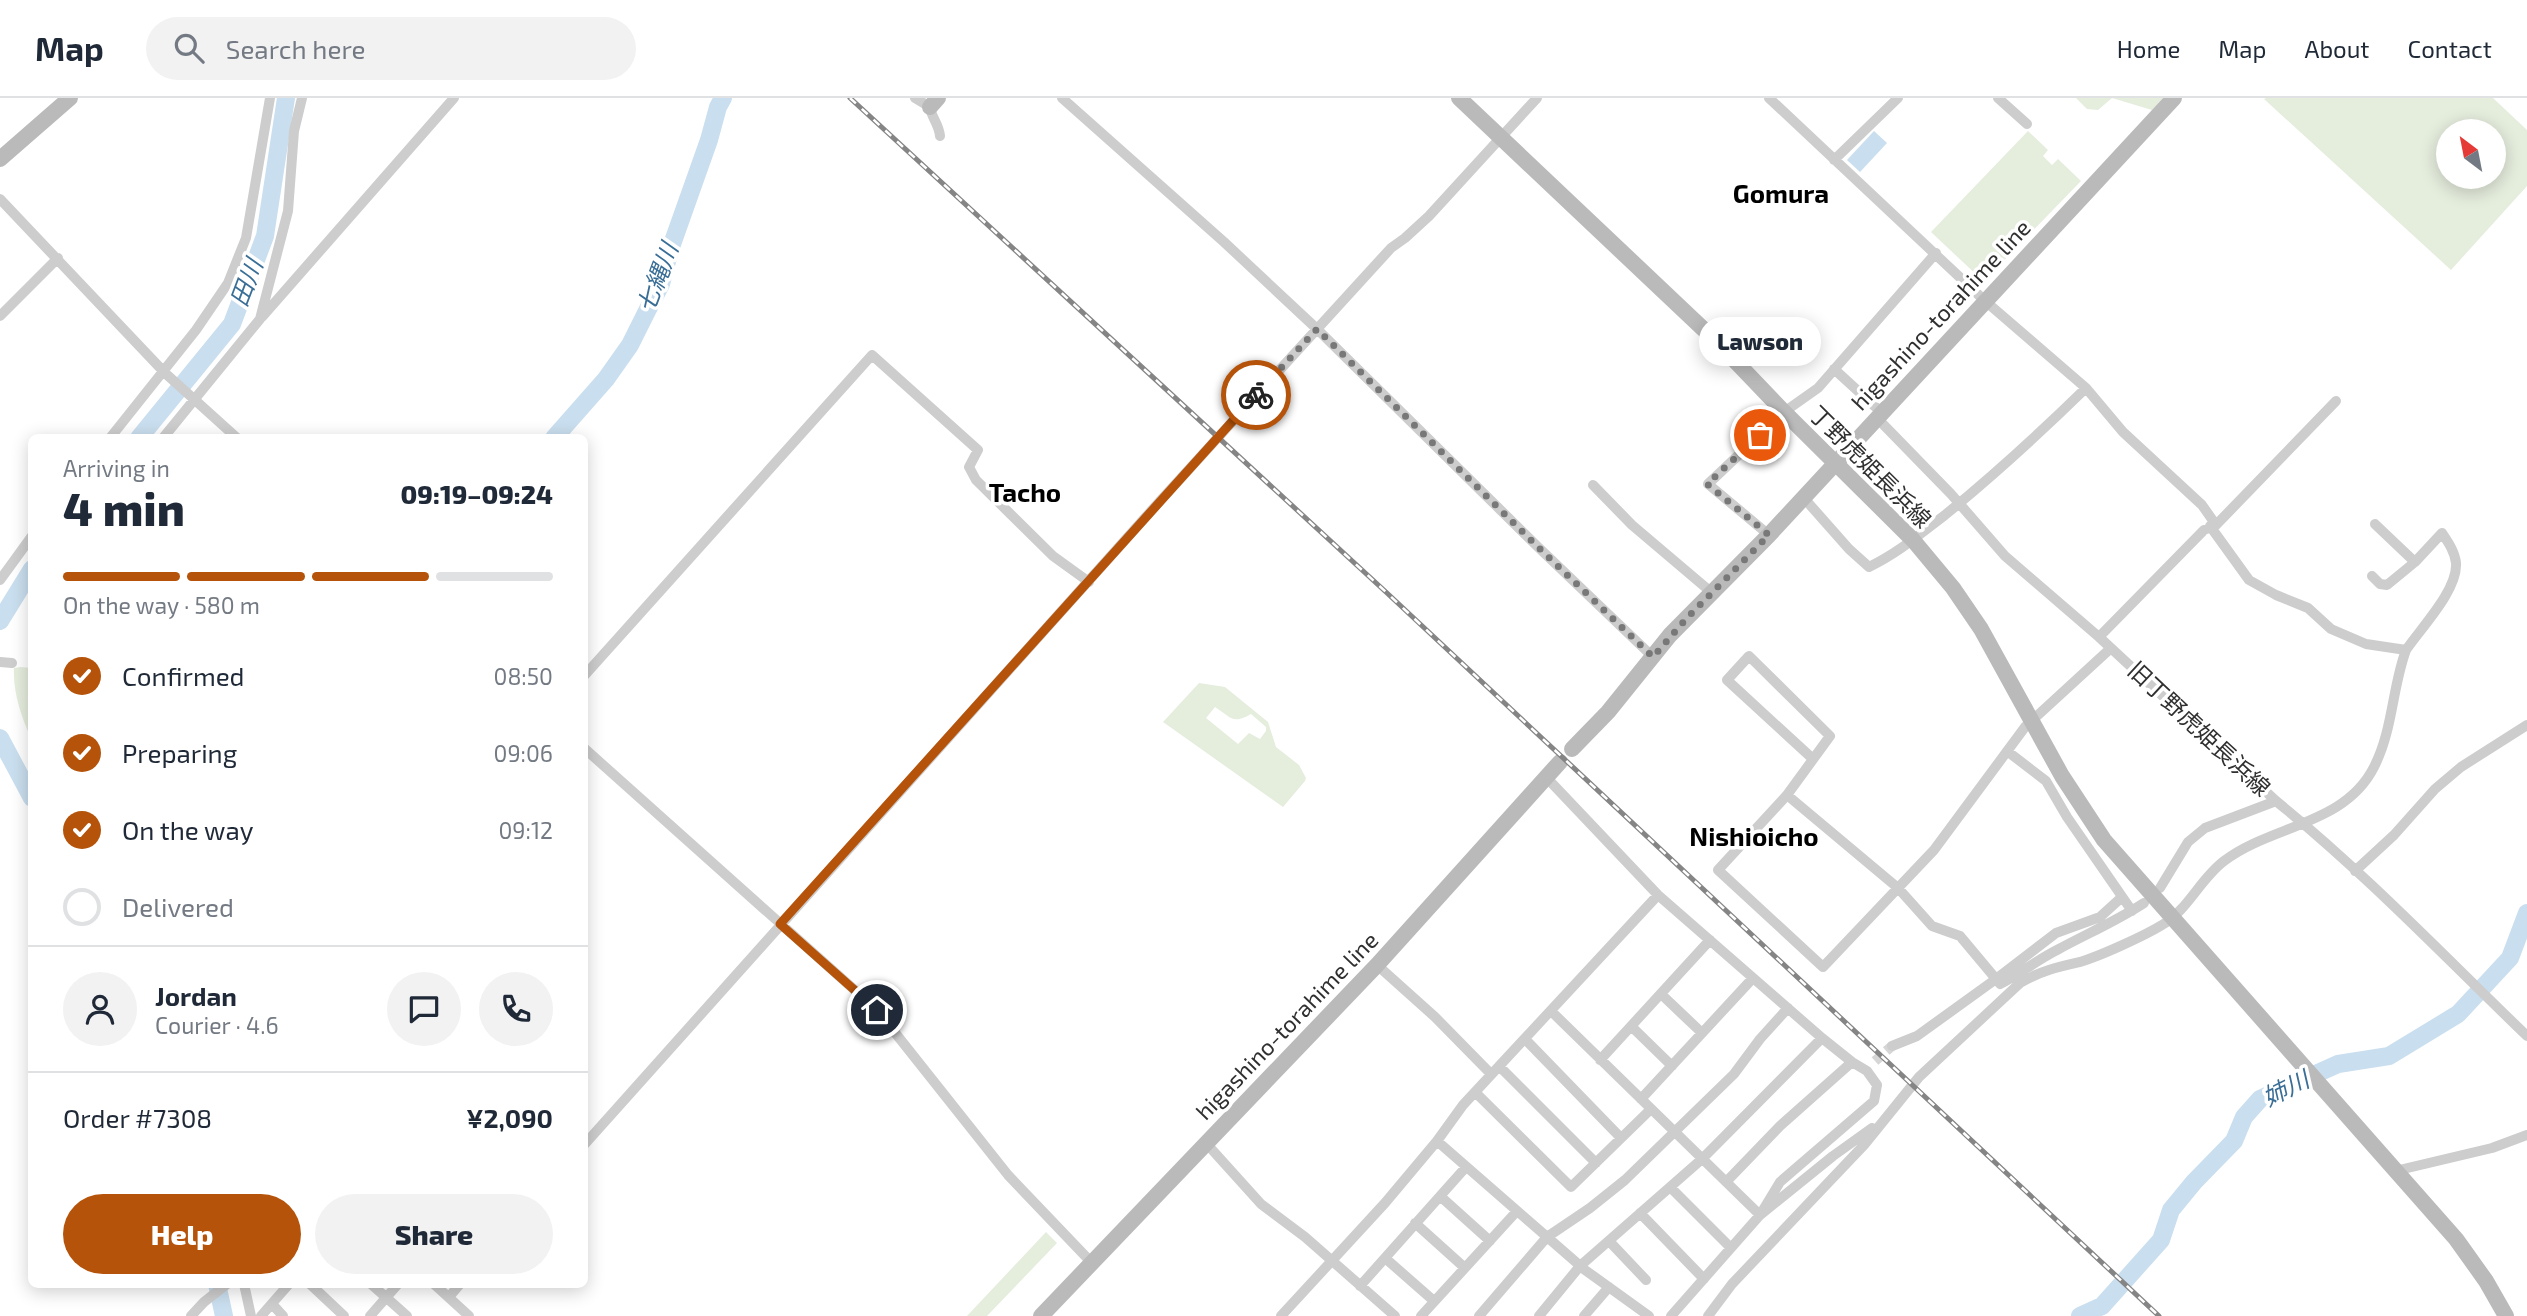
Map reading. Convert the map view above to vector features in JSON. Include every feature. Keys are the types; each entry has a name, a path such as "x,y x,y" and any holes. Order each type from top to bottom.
{"main road":[{"path":"0,159 70,98"},
{"name":"丁野虎姫長浜線","path":"1459,98 1717,342 1913,541 1953,588 1981,629 2062,776 2105,840 2391,1166"},
{"name":"higashino-torahime line","path":"1572,749 1608,712 1671,635 1769,535 2174,98"},
{"name":"higashino-torahime line","path":"1041,1316 1377,965 1560,762"},
{"path":"2391,1166 2456,1239 2486,1281 2506,1316"}],"street":[{"path":"113,434 196,330 228,283 246,238 270,98"},
{"path":"260,319 288,211 294,131 302,98"},
{"path":"166,434 260,319 454,98"},
{"path":"915,98 934,102 931,114 938,123 940,136"},
{"path":"1062,98 1317,329 1653,657"},
{"path":"588,1140 1160,501 1391,248 1429,216 1537,98"},
{"path":"1769,98 1984,300 2086,388 2123,432 2202,505 2249,580 2308,608 2331,629 2366,644 2406,650"},
{"path":"1834,160 1898,98"},
{"path":"1998,98 2027,124"},
{"path":"0,199 164,371 233,434"},
{"path":"1769,535 1707,484 1784,412 1818,388 1937,253"},
{"path":"0,316 58,258"},
{"path":"588,672 872,355 978,450 969,467 976,481 1053,556 1090,582"},
{"name":"旧丁野虎姫長浜線","path":"1834,369 2005,556 2112,648 2304,824 2425,936 2527,1037"},
{"path":"1804,497 1849,549 1869,567 1892,556 1913,541 2043,430 2086,388"},
{"path":"2099,637 2154,579 2213,526 2336,401"},
{"path":"1593,485 1632,525 1711,592"},
{"path":"2375,524 2416,562"},
{"path":"1708,1316 1732,1284 1804,1210 1919,1077 2020,983 2040,971 2081,961 2175,922 2205,877 2226,859 2304,824 2343,803 2361,786 2375,766 2394,707 2399,668 2406,650 2449,591 2455,578 2456,562 2451,546 2442,533 2416,562 2387,586 2380,584 2372,576"},
{"path":"0,580 28,542"},
{"path":"1813,759 1727,680 1749,656 1830,736 1787,795 1718,870 1823,967 1934,849 2032,721 2112,648"},
{"path":"2355,871 2394,835 2435,789 2461,767 2527,725"},
{"path":"2007,751 2046,781 2067,817 2132,911"},
{"path":"588,752 877,1010 1009,1175 1091,1262"},
{"path":"1546,777 1658,895 1822,1038 1867,1071 1877,1085 1874,1101 1780,1182 1760,1215"},
{"path":"1787,795 1898,888 1932,926 1960,936 2000,984 2056,950 2117,921 2144,903"},
{"path":"2160,888 2188,842 2205,828 2276,801"},
{"path":"1281,1316 1385,1203 1475,1092 1658,895"},
{"path":"1892,1046 1917,1036 2056,933 2100,917 2122,897"},
{"path":"1600,1060 1710,940"},
{"path":"2056,950 2058,965"},
{"path":"1377,965 1596,1163"},
{"path":"1641,1099 1753,978"},
{"path":"1661,994 1702,1033"},
{"path":"1479,1316 1547,1237 1625,1180 1734,1074 1788,1008"},
{"path":"1551,1011 1760,1215"},
{"path":"1631,1027 1672,1066"},
{"path":"1539,1316 1580,1266 1702,1159 1822,1038"},
{"path":"1525,1039 1621,1138"},
{"path":"1867,1071 1875,1061"},
{"path":"1726,1182 1780,1126 1852,1062"},
{"path":"1475,1092 1571,1187 1651,1109"},
{"path":"1671,1316 1760,1215 1833,1156 1886,1118"},
{"path":"2391,1166 2492,1148 2527,1135"},
{"path":"1437,1141 1580,1266 1649,1316"},
{"path":"1206,1143 1261,1203 1395,1316"},
{"path":"1360,1286 1466,1167"},
{"path":"1670,1187 1731,1248"},
{"path":"1440,1196 1490,1241"},
{"path":"1421,1316 1517,1211"},
{"path":"1640,1213 1704,1279"},
{"path":"1415,1223 1465,1268"},
{"path":"1609,1241 1646,1280"},
{"path":"1385,1258 1434,1301"},
{"path":"1584,1316 1609,1287"},
{"path":"191,1316 223,1288"},
{"path":"245,1288 251,1316"},
{"path":"261,1316 286,1288"},
{"path":"314,1288 344,1316"},
{"path":"375,1288 407,1316"},
{"path":"370,1316 395,1288"},
{"path":"439,1288 469,1316"},
{"path":"449,1297 457,1288"},
{"path":"272,1304 283,1316"}],"green space":[{"path":"2076,98 2112,98 2098,110 2087,109"},
{"path":"2112,98 2163,98 2152,110"},
{"path":"2493,98 2527,130 2527,186 2451,270 2264,99"},
{"path":"2028,131 2048,150 2043,156 2052,165 2058,159 2081,181 1985,280 1982,280 1931,232"},
{"path":"14,668 28,668 28,730 16,695"},
{"path":"1199,683 1225,687 1268,722 1276,747 1299,765 1305,781 1283,807 1163,722","holes":["1215,707 1235,719 1251,714 1266,727 1266,731 1260,739 1249,733 1238,744 1206,718"]},
{"path":"1046,1232 1057,1243 987,1316 967,1316"}],"water":[{"path":"1874,131 1887,143 1860,172 1847,160"}],"waterway":[{"name":"田川","path":"142,434 232,324 265,236 286,98"},
{"name":"七縄川","path":"558,434 606,379 630,345 661,284 670,250 723,98"},
{"name":"田川","path":"0,621 28,576"},
{"name":"田川","path":"0,738 28,790"},
{"name":"姉川","path":"2080,1316 2102,1306 2161,1240 2171,1210 2234,1141 2244,1117 2260,1099 2338,1064 2389,1056 2458,1014 2510,958 2527,913"},
{"name":"田川","path":"218,1288 224,1316"}],"tunnel":[{"path":"1875,1061 1892,1046"}],"railway":[{"path":"850,98 1387,593 2159,1316"}],"way so far":[{"path":"1256,395 1317,329 1653,657 1711,592 1769,535 1707,484 1760,435"}],"place":[{"name":"Lawson","path":"1760,435"}],"district":[{"name":"Gomura","path":"1781,194"},
{"name":"Tacho","path":"1025,493"},
{"name":"Nishioicho","path":"1754,837"}],"route":[{"path":"877,1010 780,924 1256,395"}]}
